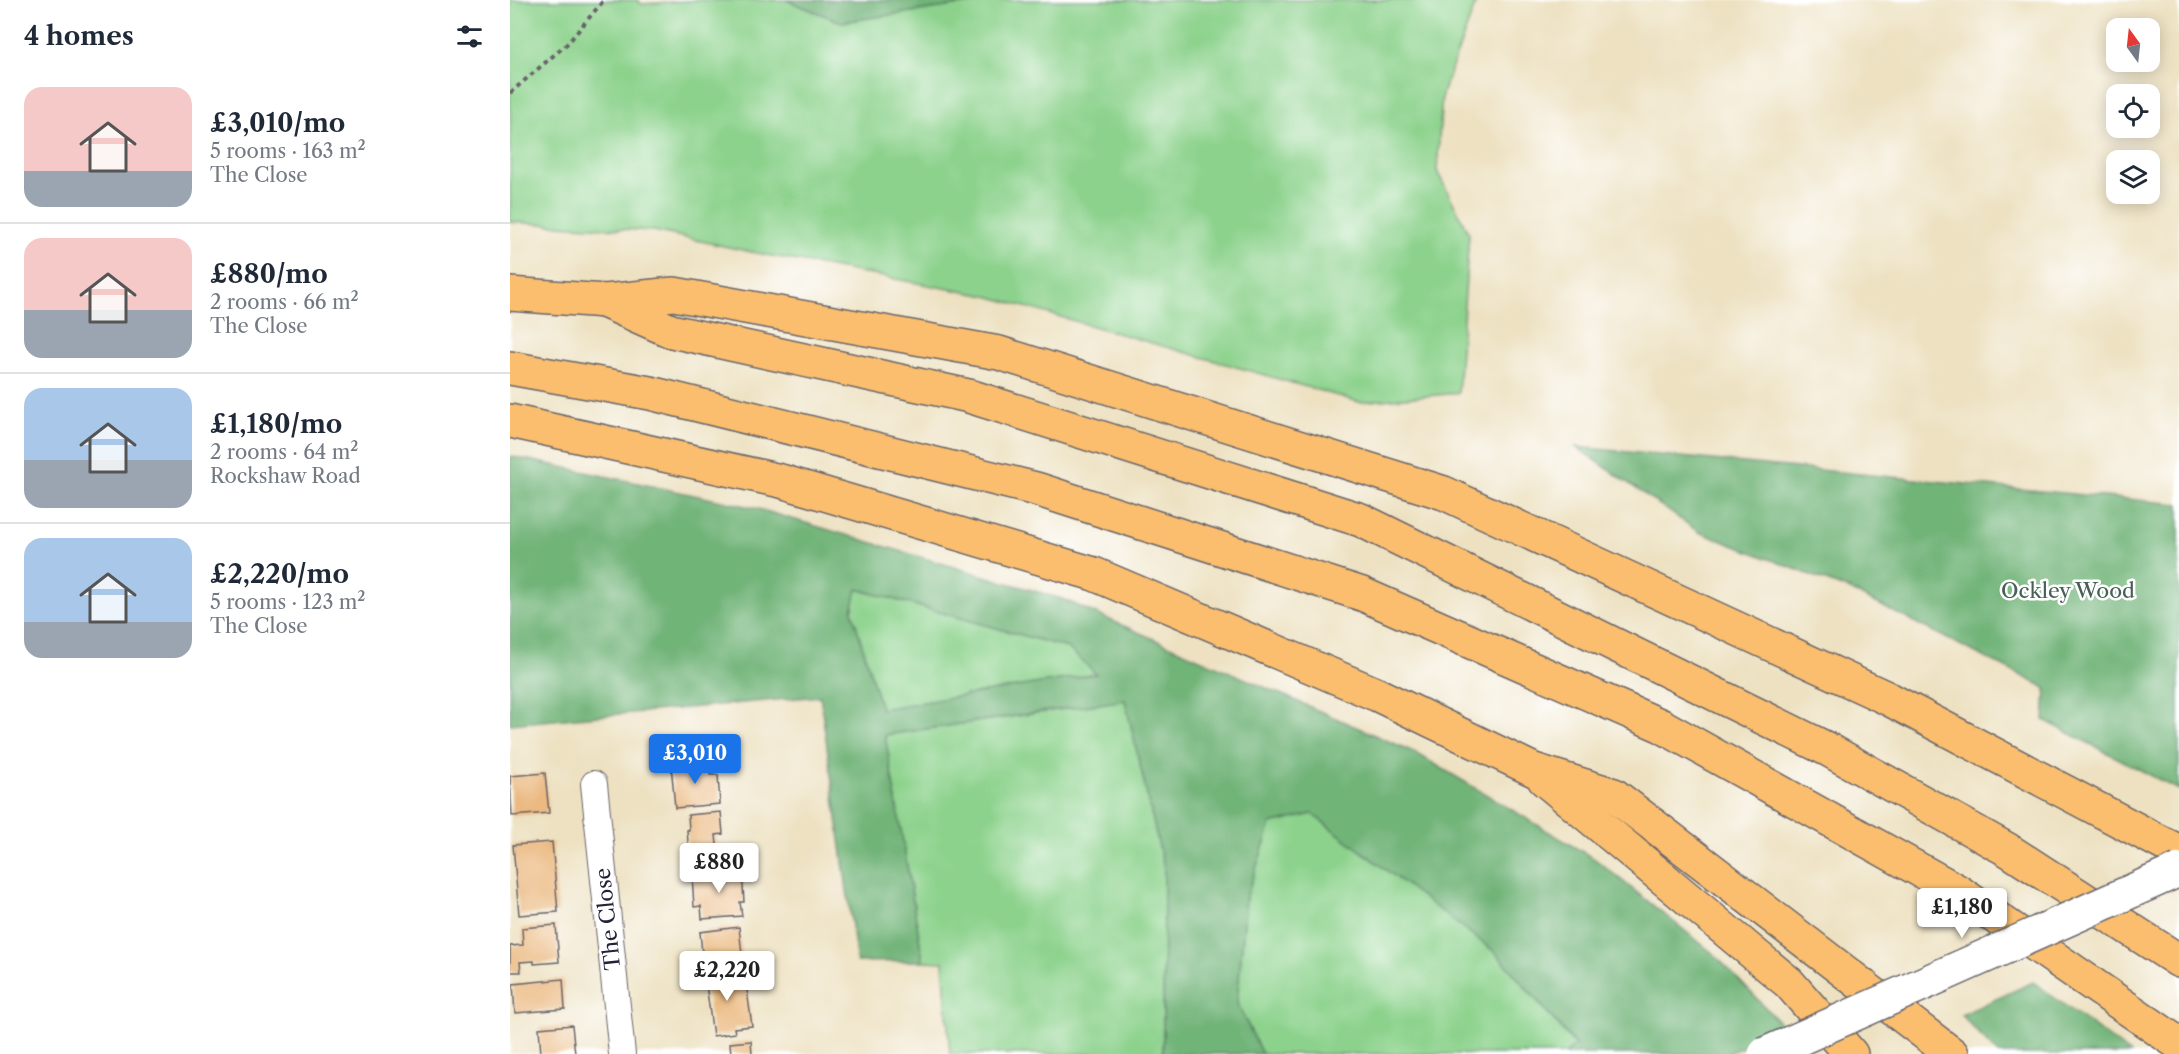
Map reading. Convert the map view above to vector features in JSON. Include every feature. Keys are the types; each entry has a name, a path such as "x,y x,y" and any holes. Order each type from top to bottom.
{"highway":[{"path":"510,294 605,301 674,294 999,353 1444,493 1888,699 2179,852"},
{"path":"605,301 671,332 969,396 1361,520 1829,750 2008,850 2179,961"},
{"path":"510,368 650,393 1036,489 1362,594 1662,726 1959,892 2179,1044"},
{"path":"510,421 781,481 1094,574 1378,695 1534,770 1614,795 1952,1054"},
{"path":"1534,770 1789,983 1851,1054"}],"street":[{"name":"The Close","path":"594,784 622,1054"},
{"path":"1765,1054 2179,870"}],"path":[{"path":"510,93 568,43 604,0"}],"green space":[{"path":"510,0 638,0 641,4 698,0 786,0 841,22 995,0 1477,0 1442,94 1437,171 1469,234 1458,393 1359,402 987,296 761,254 654,231 510,222"},
{"path":"786,0 995,0 841,22"},
{"name":"Ockley Wood","path":"1576,447 2179,504 2179,790 2044,720 2046,688 1852,591 1699,532"},
{"path":"510,456 755,508 1062,599 1416,753 1595,859 1714,954 1785,1028 1727,1054 1565,1054 1576,1045 1495,952 1312,814 1271,824 1246,898 1237,1003 1262,1054 1163,1054 1164,868 1125,700 885,735 923,961 857,962 820,696 510,724","holes":["857,589 1068,648 1096,674 881,709 852,611"]},
{"path":"856,589 1068,648 1097,674 881,709 852,611"},
{"path":"1125,700 1164,868 1163,1054 950,1054 943,962 923,961 885,735"},
{"path":"1312,814 1495,952 1576,1046 1565,1054 1262,1054 1237,1003 1246,898 1271,823"},
{"path":"2033,982 2131,1054 1998,1054 1961,1015"}],"building":[{"path":"709,761 710,775 718,775 720,804 675,808 671,764"},
{"path":"545,773 549,813 512,816 510,776"},
{"path":"721,812 723,834 716,835 719,865 690,867 688,815"},
{"path":"552,842 558,912 519,915 513,845"},
{"path":"742,870 744,902 740,902 742,916 702,919 701,906 694,907 692,874"},
{"path":"556,925 559,962 534,964 534,961 520,962 521,972 510,972 510,946 523,945 522,928"},
{"path":"739,927 742,955 732,956 732,960 703,963 700,932"},
{"path":"722,967 724,979 745,976 752,1026 734,1028 735,1033 713,1036 704,969"},
{"path":"563,979 565,1009 515,1013 513,984"},
{"path":"572,1025 575,1054 541,1054 539,1028"},
{"path":"751,1041 752,1054 731,1054 730,1043"}]}
